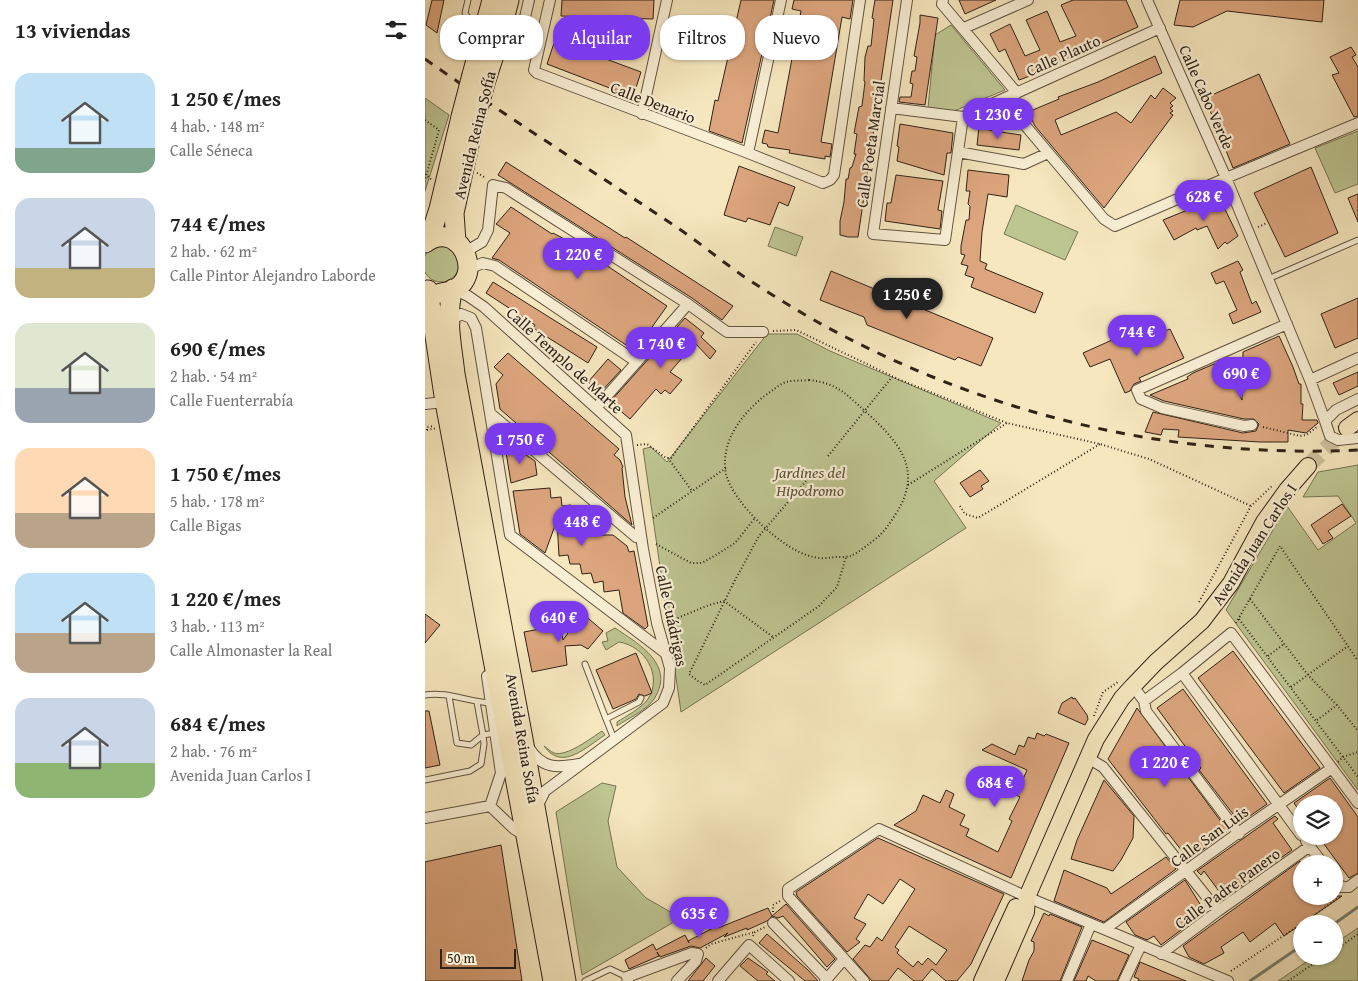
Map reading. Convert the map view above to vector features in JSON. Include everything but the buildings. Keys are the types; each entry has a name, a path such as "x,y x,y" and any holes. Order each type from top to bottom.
{"highway":[{"name":"Avenida Reina Sofía","path":"491,15 492,0"},
{"name":"Avenida Reina Sofía","path":"502,15 509,0"},
{"name":"Avenida Reina Sofía","path":"426,241 439,209 467,122 484,60"},
{"name":"Avenida Reina Sofía","path":"464,260 454,213 467,122"},
{"path":"426,241 444,238 464,260 462,283 453,289 441,293 427,289"},
{"name":"Avenida Reina Sofía","path":"427,289 445,402 490,650 553,981"},
{"name":"Avenida Reina Sofía","path":"453,289 449,304 455,374 566,981"}],"main road":[{"name":"Avenida Juan Carlos I","path":"982,981 1015,907 1024,896 1096,739 1122,698 1128,682 1156,662 1202,621 1231,582 1264,522 1287,490 1308,466"},
{"name":"Avenida Juan Carlos I","path":"996,981 1025,912 1024,896"}],"street":[{"path":"526,15 529,0"},
{"name":"Calle Denario","path":"550,0 534,70 537,73 823,183 830,180 833,175 860,0"},
{"path":"642,114 667,0"},
{"path":"748,153 781,0"},
{"name":"Calle Poeta Marcial","path":"907,0 873,234 945,240 958,152"},
{"path":"943,0 942,4 1017,93"},
{"path":"964,28 1028,0"},
{"name":"Calle Cabo Verde","path":"1147,0 1226,178 1310,380 1330,436 1338,440 1354,428"},
{"name":"Calle Plauto","path":"963,117 1160,28"},
{"path":"1003,99 1104,220 1115,226 1358,123"},
{"path":"891,108 963,117 958,152 1024,164 1048,153"},
{"path":"464,260 481,242 488,230 493,185 507,188 688,304 727,332 763,332"},
{"path":"464,260 495,266 637,362"},
{"name":"Calle Templo de Marte","path":"464,260 473,294 484,307"},
{"name":"Calle Templo de Marte","path":"453,289 484,307 626,435"},
{"path":"597,407 688,304"},
{"path":"455,374 455,318 461,314 471,318 476,328 510,536 665,652"},
{"path":"1252,424 1244,426 1162,408 1141,398 1137,390 1287,324"},
{"path":"1310,380 1358,358"},
{"path":"1325,421 1336,410 1358,399"},
{"path":"1318,401 1336,410"},
{"path":"425,404 445,402"},
{"path":"491,414 636,537 641,538"},
{"name":"Calle Cuádrigas","path":"536,810 545,791 663,703 669,688 669,668 641,538 626,435"},
{"path":"1144,701 1231,633 1358,804"},
{"path":"490,650 487,674 501,773 490,806"},
{"path":"1182,673 1293,824"},
{"path":"1128,682 1144,701 1146,711 1239,834"},
{"name":"Calle Cuádrigas","path":"523,739 535,758 546,764 559,768 582,763"},
{"path":"1088,758 1103,767 1217,911"},
{"name":"Calle San Luis","path":"1105,929 1332,768"},
{"path":"490,806 514,828 525,835"},
{"path":"425,818 490,806"},
{"path":"861,980 788,896 788,889 879,828 1024,896 1224,979"},
{"path":"1310,846 1316,855"},
{"name":"Calle Padre Panero","path":"1161,954 1217,911 1310,846"},
{"path":"1345,887 1358,880"},
{"path":"773,923 826,980 844,959"},
{"path":"1067,981 1091,924"},
{"path":"724,979 749,945 789,981"},
{"path":"1124,981 1141,945"},
{"path":"628,979 692,953 698,954 696,960 677,981"}],"lane":[{"path":"467,15 465,12 468,0"},
{"path":"1268,279 1358,240"},
{"path":"585,664 614,739"},
{"path":"425,695 436,693 477,702 491,703"},
{"path":"449,696 457,743 471,745 483,735 495,733"},
{"path":"607,719 639,702 641,698"},
{"path":"425,780 470,771 481,764 484,744 477,702"},
{"path":"585,981 610,969 628,979"}],"path":[{"path":"425,120 439,130 425,180"},
{"path":"479,175 489,179"},
{"path":"668,458 671,458 763,332 796,330 892,377 1007,422 1100,444 1149,459 1251,506"},
{"path":"828,456 892,377"},
{"path":"809,380 823,382 834,386 864,410 895,442 903,457 909,475 904,500 880,536 856,553 846,557 814,557 801,553 786,545 755,518 731,485 725,461 729,443 739,421 752,406 785,382 809,380"},
{"path":"1252,424 1300,436 1306,435 1325,421"},
{"path":"908,485 1007,422"},
{"path":"427,430 427,427 435,426"},
{"path":"629,446 647,444 668,458 692,491"},
{"path":"960,506 965,514 978,518 1100,444"},
{"path":"653,518 726,468"},
{"path":"806,481 759,536 724,601 689,674 705,685 819,606 837,587 846,557"},
{"path":"1196,607 1251,506 1278,481"},
{"path":"656,544 691,563 702,562 716,556 735,543 755,518"},
{"path":"1231,633 1279,546 1358,661"},
{"path":"1250,599 1308,675 1337,705 1358,731"},
{"path":"668,622 709,605 724,601"},
{"path":"724,601 773,637"},
{"path":"1239,618 1358,777"},
{"path":"1267,656 1284,644"},
{"path":"1291,687 1348,646"},
{"path":"1096,739 1088,731 1103,692 1128,682"},
{"path":"1316,721 1337,705"},
{"path":"1332,768 1343,758 1358,752"},
{"path":"1314,915 1338,899 1345,887"},
{"path":"1224,979 1293,930"},
{"path":"698,954 711,944 755,932"},
{"path":"1343,945 1358,934"},
{"path":"1288,981 1312,965"}],"green space":[{"path":"951,25 1005,90 954,111 928,108 935,35"},
{"path":"425,98 449,115 425,191"},
{"path":"1358,131 1358,184 1335,193 1315,148"},
{"path":"1016,205 1078,232 1065,260 1004,234"},
{"path":"775,227 803,237 796,256 768,246"},
{"path":"441,246 448,248 457,257 459,264 457,271 448,280 441,282 434,280 425,271 425,257 434,248"},
{"name":"Jardines del Hipodromo","path":"767,334 797,334 830,351 1001,423 934,481 966,528 681,712 643,449 651,447 667,462"},
{"path":"1358,465 1358,790 1226,610 1287,506 1318,550 1356,523 1338,496 1303,497 1318,472"},
{"path":"615,628 652,657 658,666 661,676 660,687 651,703 617,726 617,722 646,702 652,690 653,681 649,663 637,649 619,642 606,650 602,642 608,641 606,633"},
{"path":"602,731 605,735 574,755 558,757 544,746 554,753 565,752 572,750"},
{"path":"602,783 616,786 608,821 617,867 646,898 681,918 582,975 556,812"},
{"path":"1358,928 1358,981 1278,981 1302,965 1343,965 1343,938"}],"waterway":[{"path":"1343,918 1358,907"},
{"path":"1250,981 1293,951"}],"tunnel":[{"path":"1308,466 1347,428"}],"railway":[{"path":"425,59 690,236 743,276 783,301 823,325 886,357 950,384 1015,406 1082,425 1150,438 1218,447 1288,451 1358,450"}]}
